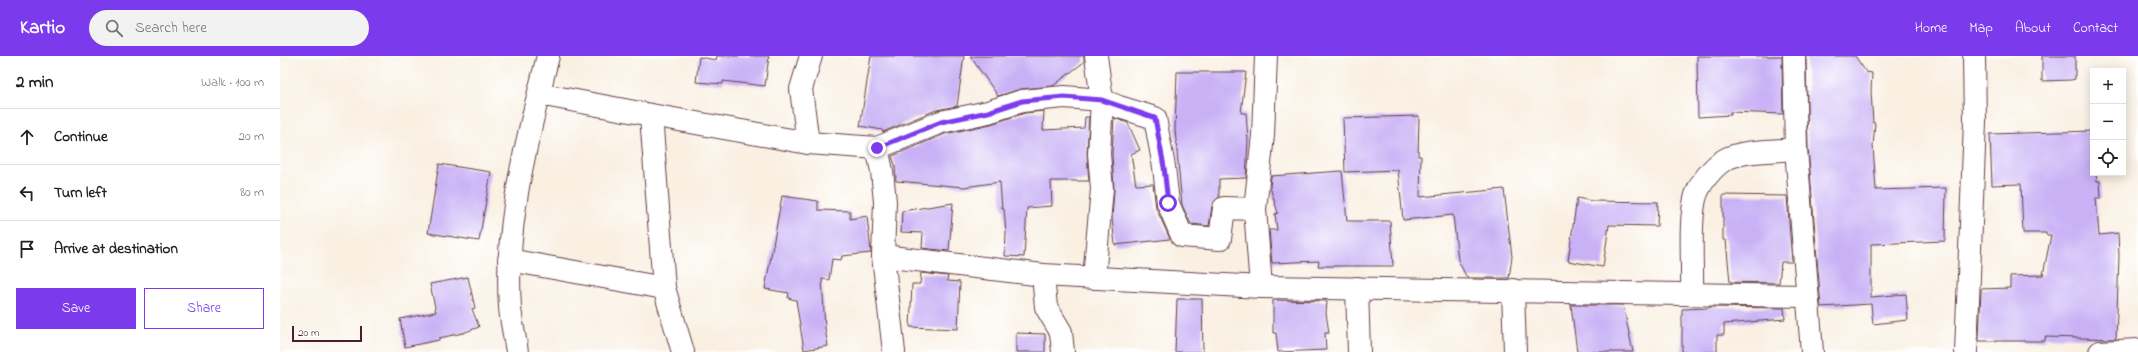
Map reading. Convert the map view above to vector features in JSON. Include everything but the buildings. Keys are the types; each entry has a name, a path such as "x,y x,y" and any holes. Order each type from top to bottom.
{"street":[{"path":"517,352 510,308 509,260 521,169 548,56"},
{"path":"808,143 801,89 811,56"},
{"path":"1094,278 1102,189 1099,154 1102,100 1096,56"},
{"path":"1261,287 1255,209 1263,135 1266,56"},
{"path":"1794,56 1796,149 1806,296 1812,352"},
{"path":"1966,352 1975,122 1974,56"},
{"path":"539,94 808,143 877,148 941,122 988,112 1022,101 1064,97 1102,100 1155,118 1164,167 1168,203 1182,236 1220,239 1224,208 1255,209"},
{"path":"651,115 664,288 683,352"},
{"path":"877,148 882,171 885,202 883,256 894,352"},
{"path":"1692,294 1693,212 1699,187 1714,169 1726,159 1753,153 1796,149"},
{"path":"883,256 1043,275 1261,287 1806,296"},
{"path":"509,260 664,288"},
{"path":"1043,275 1046,307 1061,332 1062,352"},
{"path":"1357,288 1359,352"},
{"path":"1513,290 1515,352"},
{"path":"2100,352 2137,349"}],"route":[{"path":"877,148 941,122 988,112 1022,101 1064,97 1102,100 1155,118 1164,167 1168,203"}]}
